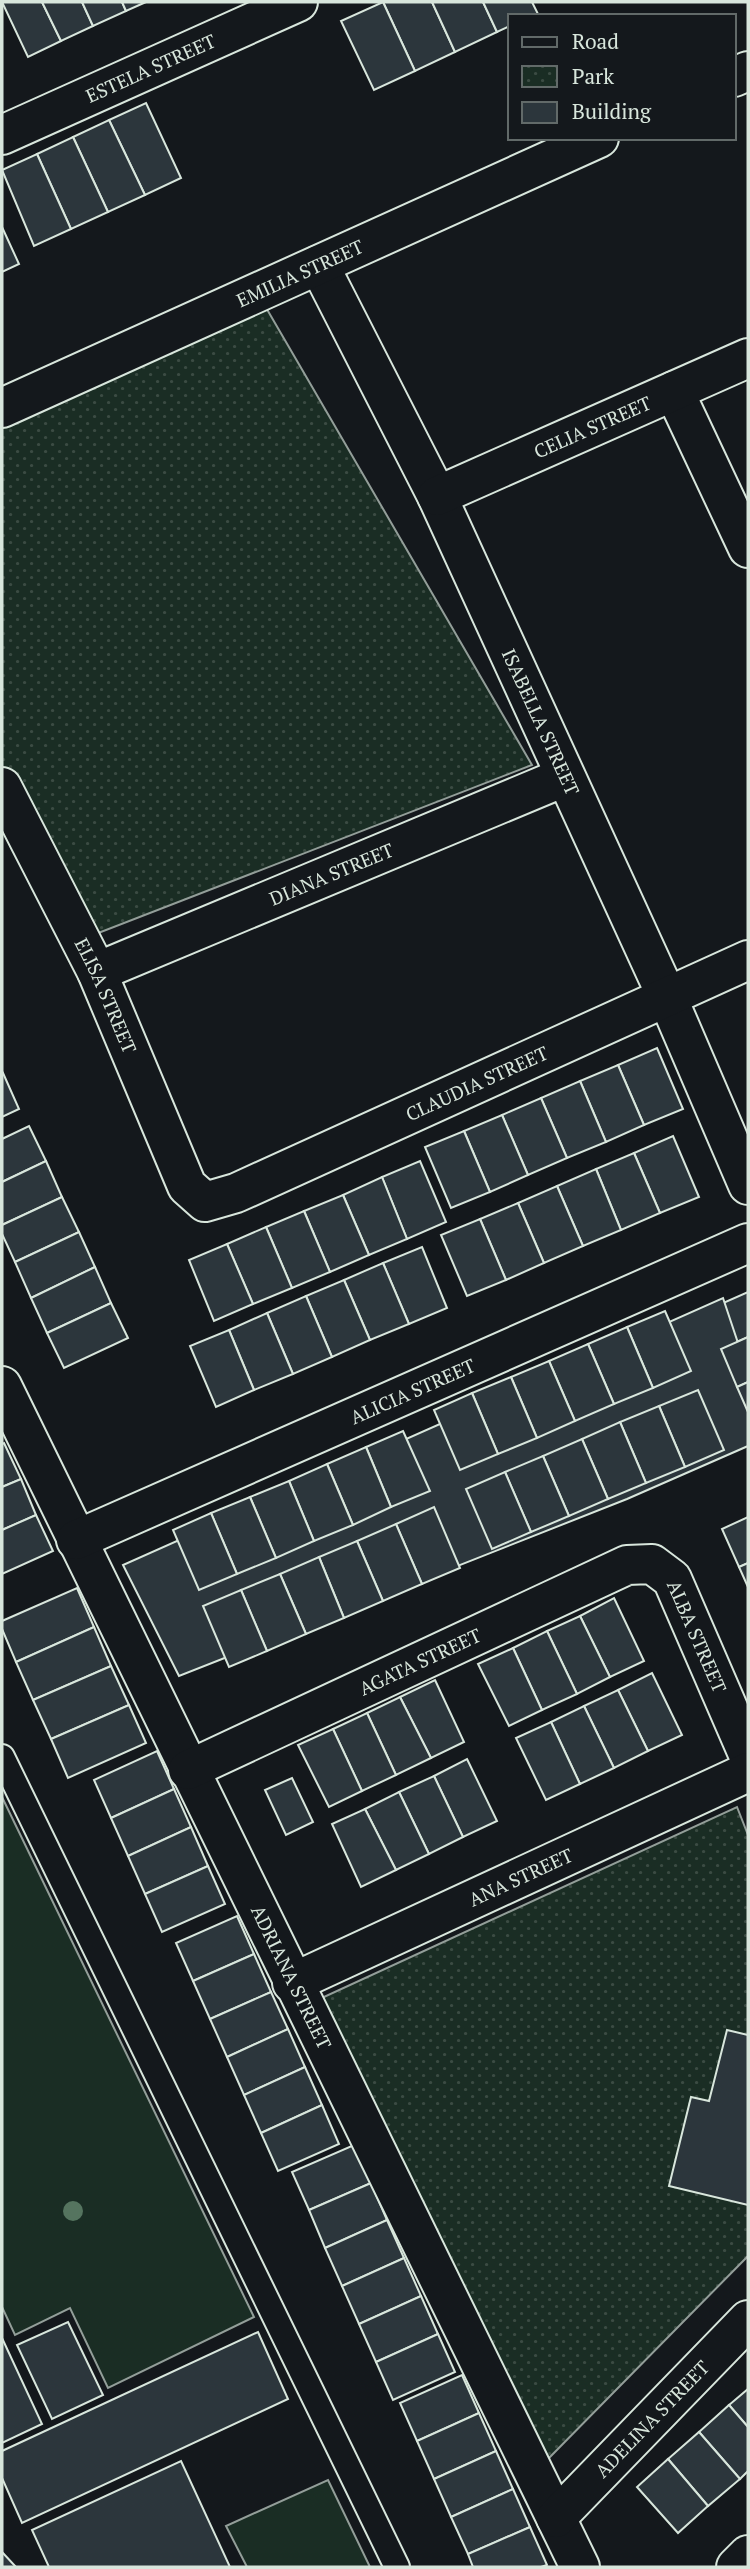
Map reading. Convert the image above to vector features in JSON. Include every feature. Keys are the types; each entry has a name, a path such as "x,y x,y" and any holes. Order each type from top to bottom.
{"street":[{"name":"ESTELA STREET","path":"2,135 298,2"},
{"name":"EMILIA STREET","path":"2,408 595,140"},
{"name":"ISABELLA STREET","path":"319,265 437,496 668,999 748,1185"},
{"name":"CELIA STREET","path":"437,496 748,358"},
{"path":"674,391 748,548"},
{"name":"DIANA STREET","path":"97,972 564,777"},
{"name":"ELISA STREET","path":"2,787 97,972 187,1186 205,1202"},
{"name":"CLAUDIA STREET","path":"205,1202 236,1193 668,999 748,960"},
{"name":"ALICIA STREET","path":"76,1540 748,1243"},
{"name":"ADRIANA STREET","path":"2,1385 292,1983 580,2567"},
{"name":"AGATA STREET","path":"188,1770 627,1565 652,1564"},
{"name":"ALBA STREET","path":"652,1564 672,1580 748,1754"},
{"name":"ANA STREET","path":"292,1983 748,1772"},
{"name":"ADELINA STREET","path":"556,2518 748,2320"},
{"path":"736,2567 748,2555"}],"lane":[{"path":"2,1757 397,2567"}],"green space":[{"path":"261,299 532,765 70,944 2,813 2,408"},
{"path":"2,1797 254,2317 108,2388 70,2308 15,2335 2,2307"},
{"path":"737,1807 748,1835 748,2256 548,2459 313,2002"},
{"path":"328,2480 370,2567 247,2567 226,2526"}],"building":[{"path":"2,2 42,2 61,41 28,57"},
{"path":"42,2 82,2 93,26 61,41"},
{"path":"82,2 122,2 126,11 93,26"},
{"path":"122,2 146,2 126,11"},
{"path":"383,2 432,2 455,52 415,71"},
{"path":"383,2 415,71 374,90 341,21"},
{"path":"432,2 483,2 497,32 455,52"},
{"path":"483,2 532,2 538,14 508,14 508,27 497,32"},
{"path":"146,103 181,178 145,195 109,120"},
{"path":"109,120 145,195 108,212 73,137"},
{"path":"73,137 108,212 71,229 37,154"},
{"path":"37,154 71,229 34,246 2,170"},
{"path":"2,227 19,264 2,272"},
{"path":"657,1048 683,1109 644,1125 618,1065"},
{"path":"618,1065 644,1125 606,1142 580,1081"},
{"path":"2,1074 19,1109 2,1117"},
{"path":"580,1081 606,1142 567,1158 541,1098"},
{"path":"541,1098 567,1158 528,1175 502,1115"},
{"path":"502,1115 528,1175 490,1192 464,1131"},
{"path":"29,1126 46,1161 2,1182 2,1139"},
{"path":"464,1131 490,1192 451,1208 425,1147"},
{"path":"673,1136 699,1197 660,1213 634,1153"},
{"path":"634,1153 660,1213 621,1230 596,1169"},
{"path":"46,1161 62,1197 2,1225 2,1182"},
{"path":"420,1161 446,1222 407,1239 382,1177"},
{"path":"596,1169 621,1230 583,1246 557,1186"},
{"path":"382,1177 407,1239 369,1255 343,1195"},
{"path":"557,1186 583,1246 544,1263 518,1203"},
{"path":"343,1195 369,1255 330,1272 304,1211"},
{"path":"62,1197 79,1232 15,1262 2,1234 2,1225"},
{"path":"518,1203 544,1263 506,1280 480,1219"},
{"path":"304,1211 330,1272 292,1288 266,1227"},
{"path":"480,1219 506,1280 467,1296 441,1235"},
{"path":"266,1227 292,1288 253,1304 227,1244"},
{"path":"79,1232 95,1267 31,1298 15,1262"},
{"path":"227,1244 253,1304 214,1321 189,1260"},
{"path":"422,1247 447,1308 409,1324 383,1263"},
{"path":"383,1263 409,1324 370,1340 344,1280"},
{"path":"95,1267 111,1303 47,1333 31,1298"},
{"path":"344,1280 370,1340 332,1357 306,1296"},
{"path":"748,1292 748,1337 721,1349 705,1311"},
{"path":"306,1296 332,1357 293,1374 267,1313"},
{"path":"723,1298 748,1373 748,1446 627,1499 179,1676 123,1565"},
{"path":"111,1303 128,1338 64,1368 47,1333"},
{"path":"665,1311 691,1371 653,1388 627,1327"},
{"path":"267,1313 293,1374 254,1390 229,1330"},
{"path":"627,1327 653,1388 614,1404 588,1344"},
{"path":"229,1330 254,1390 216,1407 190,1346"},
{"path":"748,1337 748,1382 737,1387 721,1349"},
{"path":"588,1344 614,1404 575,1421 549,1361"},
{"path":"549,1361 575,1421 537,1438 511,1377"},
{"path":"511,1377 537,1438 498,1454 472,1393"},
{"path":"748,1382 748,1412 737,1387"},
{"path":"698,1390 724,1450 685,1467 659,1406"},
{"path":"472,1393 498,1454 460,1470 434,1410"},
{"path":"659,1406 685,1467 646,1483 620,1422"},
{"path":"620,1422 646,1483 608,1499 582,1439"},
{"path":"403,1431 430,1491 391,1507 366,1447"},
{"path":"582,1439 608,1499 569,1516 543,1456"},
{"path":"4,1443 21,1479 2,1487 2,1444"},
{"path":"366,1447 391,1507 353,1525 327,1464"},
{"path":"543,1456 569,1516 531,1532 505,1472"},
{"path":"327,1464 353,1525 314,1541 289,1481"},
{"path":"505,1472 531,1532 492,1549 466,1489"},
{"path":"21,1479 36,1515 2,1530 2,1487"},
{"path":"289,1481 314,1541 276,1558 250,1497"},
{"path":"250,1497 276,1558 237,1574 211,1513"},
{"path":"434,1507 460,1568 422,1584 396,1524"},
{"path":"211,1513 237,1574 199,1590 173,1530"},
{"path":"36,1515 53,1551 2,1574 2,1530"},
{"path":"748,1517 748,1563 739,1567 722,1529"},
{"path":"396,1524 422,1584 383,1601 357,1541"},
{"path":"357,1541 383,1601 344,1618 319,1557"},
{"path":"319,1557 344,1618 306,1634 280,1574"},
{"path":"748,1563 748,1587 739,1567"},
{"path":"280,1574 306,1634 267,1651 241,1590"},
{"path":"77,1588 94,1627 16,1662 2,1629 2,1621"},
{"path":"241,1590 267,1651 229,1667 203,1606"},
{"path":"614,1598 644,1661 610,1677 580,1616"},
{"path":"580,1616 610,1677 577,1694 547,1631"},
{"path":"94,1627 111,1666 33,1700 16,1662"},
{"path":"547,1631 577,1694 542,1710 513,1648"},
{"path":"513,1648 542,1710 509,1726 478,1664"},
{"path":"111,1666 129,1705 51,1739 33,1700"},
{"path":"652,1673 682,1735 648,1751 618,1690"},
{"path":"435,1680 464,1742 431,1758 400,1697"},
{"path":"618,1690 648,1751 614,1768 584,1706"},
{"path":"400,1697 431,1758 396,1775 367,1713"},
{"path":"129,1705 146,1743 68,1778 51,1739"},
{"path":"584,1706 614,1768 580,1784 551,1722"},
{"path":"367,1713 396,1775 362,1791 333,1729"},
{"path":"551,1722 580,1784 546,1800 516,1738"},
{"path":"333,1729 362,1791 329,1807 298,1745"},
{"path":"157,1751 174,1789 111,1818 94,1780"},
{"path":"467,1759 497,1821 463,1837 434,1776"},
{"path":"434,1776 463,1837 429,1854 399,1792"},
{"path":"292,1778 313,1822 286,1835 265,1790"},
{"path":"174,1789 191,1827 128,1856 111,1818"},
{"path":"399,1792 429,1854 396,1870 365,1809"},
{"path":"365,1809 396,1870 361,1887 332,1824"},
{"path":"191,1827 208,1866 145,1894 128,1856"},
{"path":"208,1866 225,1904 162,1932 145,1894"},
{"path":"237,1916 254,1954 193,1981 176,1943"},
{"path":"254,1954 271,1992 210,2019 193,1981"},
{"path":"271,1992 288,2029 227,2057 210,2019"},
{"path":"288,2029 305,2067 244,2095 227,2057"},
{"path":"727,2030 748,2035 748,2205 669,2186 691,2097 709,2101"},
{"path":"305,2067 322,2105 261,2133 244,2095"},
{"path":"322,2105 339,2144 278,2171 261,2133"},
{"path":"354,2145 371,2183 309,2210 292,2172"},
{"path":"371,2183 387,2220 325,2248 309,2210"},
{"path":"387,2220 404,2258 342,2286 325,2248"},
{"path":"404,2258 421,2296 359,2324 342,2286"},
{"path":"421,2296 438,2334 376,2362 359,2324"},
{"path":"68,2322 103,2395 52,2419 17,2345"},
{"path":"258,2332 288,2399 22,2523 2,2478 2,2451"},
{"path":"438,2334 455,2372 393,2400 376,2362"},
{"path":"2,2338 42,2424 2,2443"},
{"path":"462,2375 479,2413 417,2441 400,2403"},
{"path":"748,2389 748,2427 729,2405"},
{"path":"729,2405 748,2427 748,2471 740,2479 699,2432"},
{"path":"479,2413 496,2451 434,2479 417,2441"},
{"path":"699,2432 740,2479 708,2506 668,2459"},
{"path":"496,2451 513,2489 451,2517 434,2479"},
{"path":"668,2459 708,2506 678,2533 637,2487"},
{"path":"181,2461 230,2567 49,2567 32,2530"},
{"path":"513,2489 530,2527 468,2554 451,2517"},
{"path":"530,2527 547,2565 473,2567 468,2554"},
{"path":"2,2552 16,2567 2,2567"}]}
